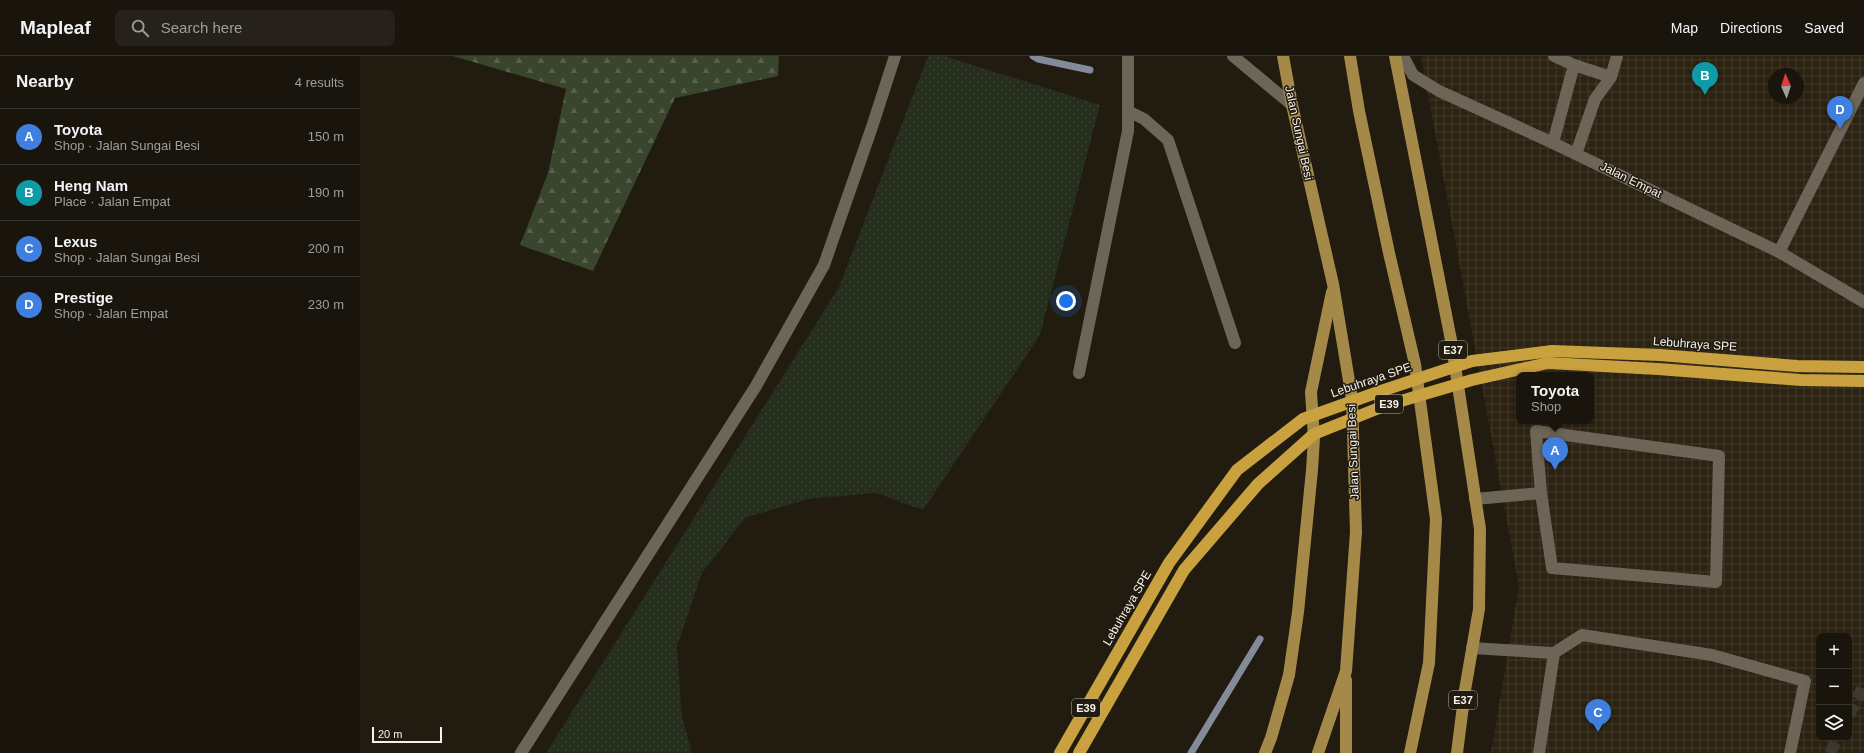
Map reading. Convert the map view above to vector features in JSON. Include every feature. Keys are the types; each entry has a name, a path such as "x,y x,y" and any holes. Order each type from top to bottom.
{"highway":[{"name":"Lebuhraya SPE","path":"1060,753 1169,563 1237,470 1303,419 1380,391 1472,361 1552,352 1660,355 1797,366 1864,367"},
{"name":"E39","path":"1078,753 1184,570 1258,484 1314,434 1384,406 1472,380 1548,363 1658,369 1801,380 1864,381"}],"main road":[{"name":"Jalan Sungai Besi","path":"1283,56 1292,105 1333,284 1352,406 1356,532 1346,671 1318,753"},
{"path":"1350,56 1359,111 1415,364 1436,519 1429,663 1410,753"},
{"name":"E37","path":"1395,56 1451,340 1480,529 1479,609 1457,753"},
{"path":"1265,753 1271,738 1289,675 1308,525 1314,438 1311,392 1333,284"},
{"path":"1346,671 1346,753"}],"street":[{"path":"521,753 756,386 824,265 895,56"},
{"path":"1079,373 1128,131 1128,56"},
{"path":"1233,56 1292,105"},
{"name":"Jalan Empat","path":"1403,56 1413,75 1439,91 1553,143 1779,252 1864,302"},
{"path":"1554,56 1574,65 1611,77"},
{"path":"1576,154 1595,100 1611,77 1617,56"},
{"path":"1553,143 1574,65"},
{"path":"1779,252 1864,83"},
{"path":"1128,111 1144,118 1168,140 1236,343"},
{"path":"1536,431 1719,456 1716,582 1552,568 1541,493 1536,431"},
{"path":"1475,499 1541,493"},
{"path":"1472,648 1554,653 1582,635 1712,655 1805,682 1790,753"},
{"path":"1539,753 1554,653"}],"shaded area":[{"path":"1421,56 1864,56 1864,753 1491,753 1519,586"}],"green space":[{"path":"453,56 779,56 778,76 675,98 593,271 520,245 548,173 566,89"},
{"path":"928,56 944,56 1100,105 1040,335 923,510 876,493 808,499 745,518 702,573 677,647 682,717 692,753 546,753 839,287"}],"waterway":[{"path":"1033,56 1038,59 1090,70"},
{"path":"1191,753 1260,639"}],"tunnel":[{"path":"1852,709 1864,685"},
{"path":"1830,753 1836,741"}],"place":[{"name":"Heng Nam","path":"1705,95"},
{"name":"Prestige","path":"1840,129"},
{"name":"Toyota","path":"1555,470"},
{"name":"Lexus","path":"1598,732"}]}
